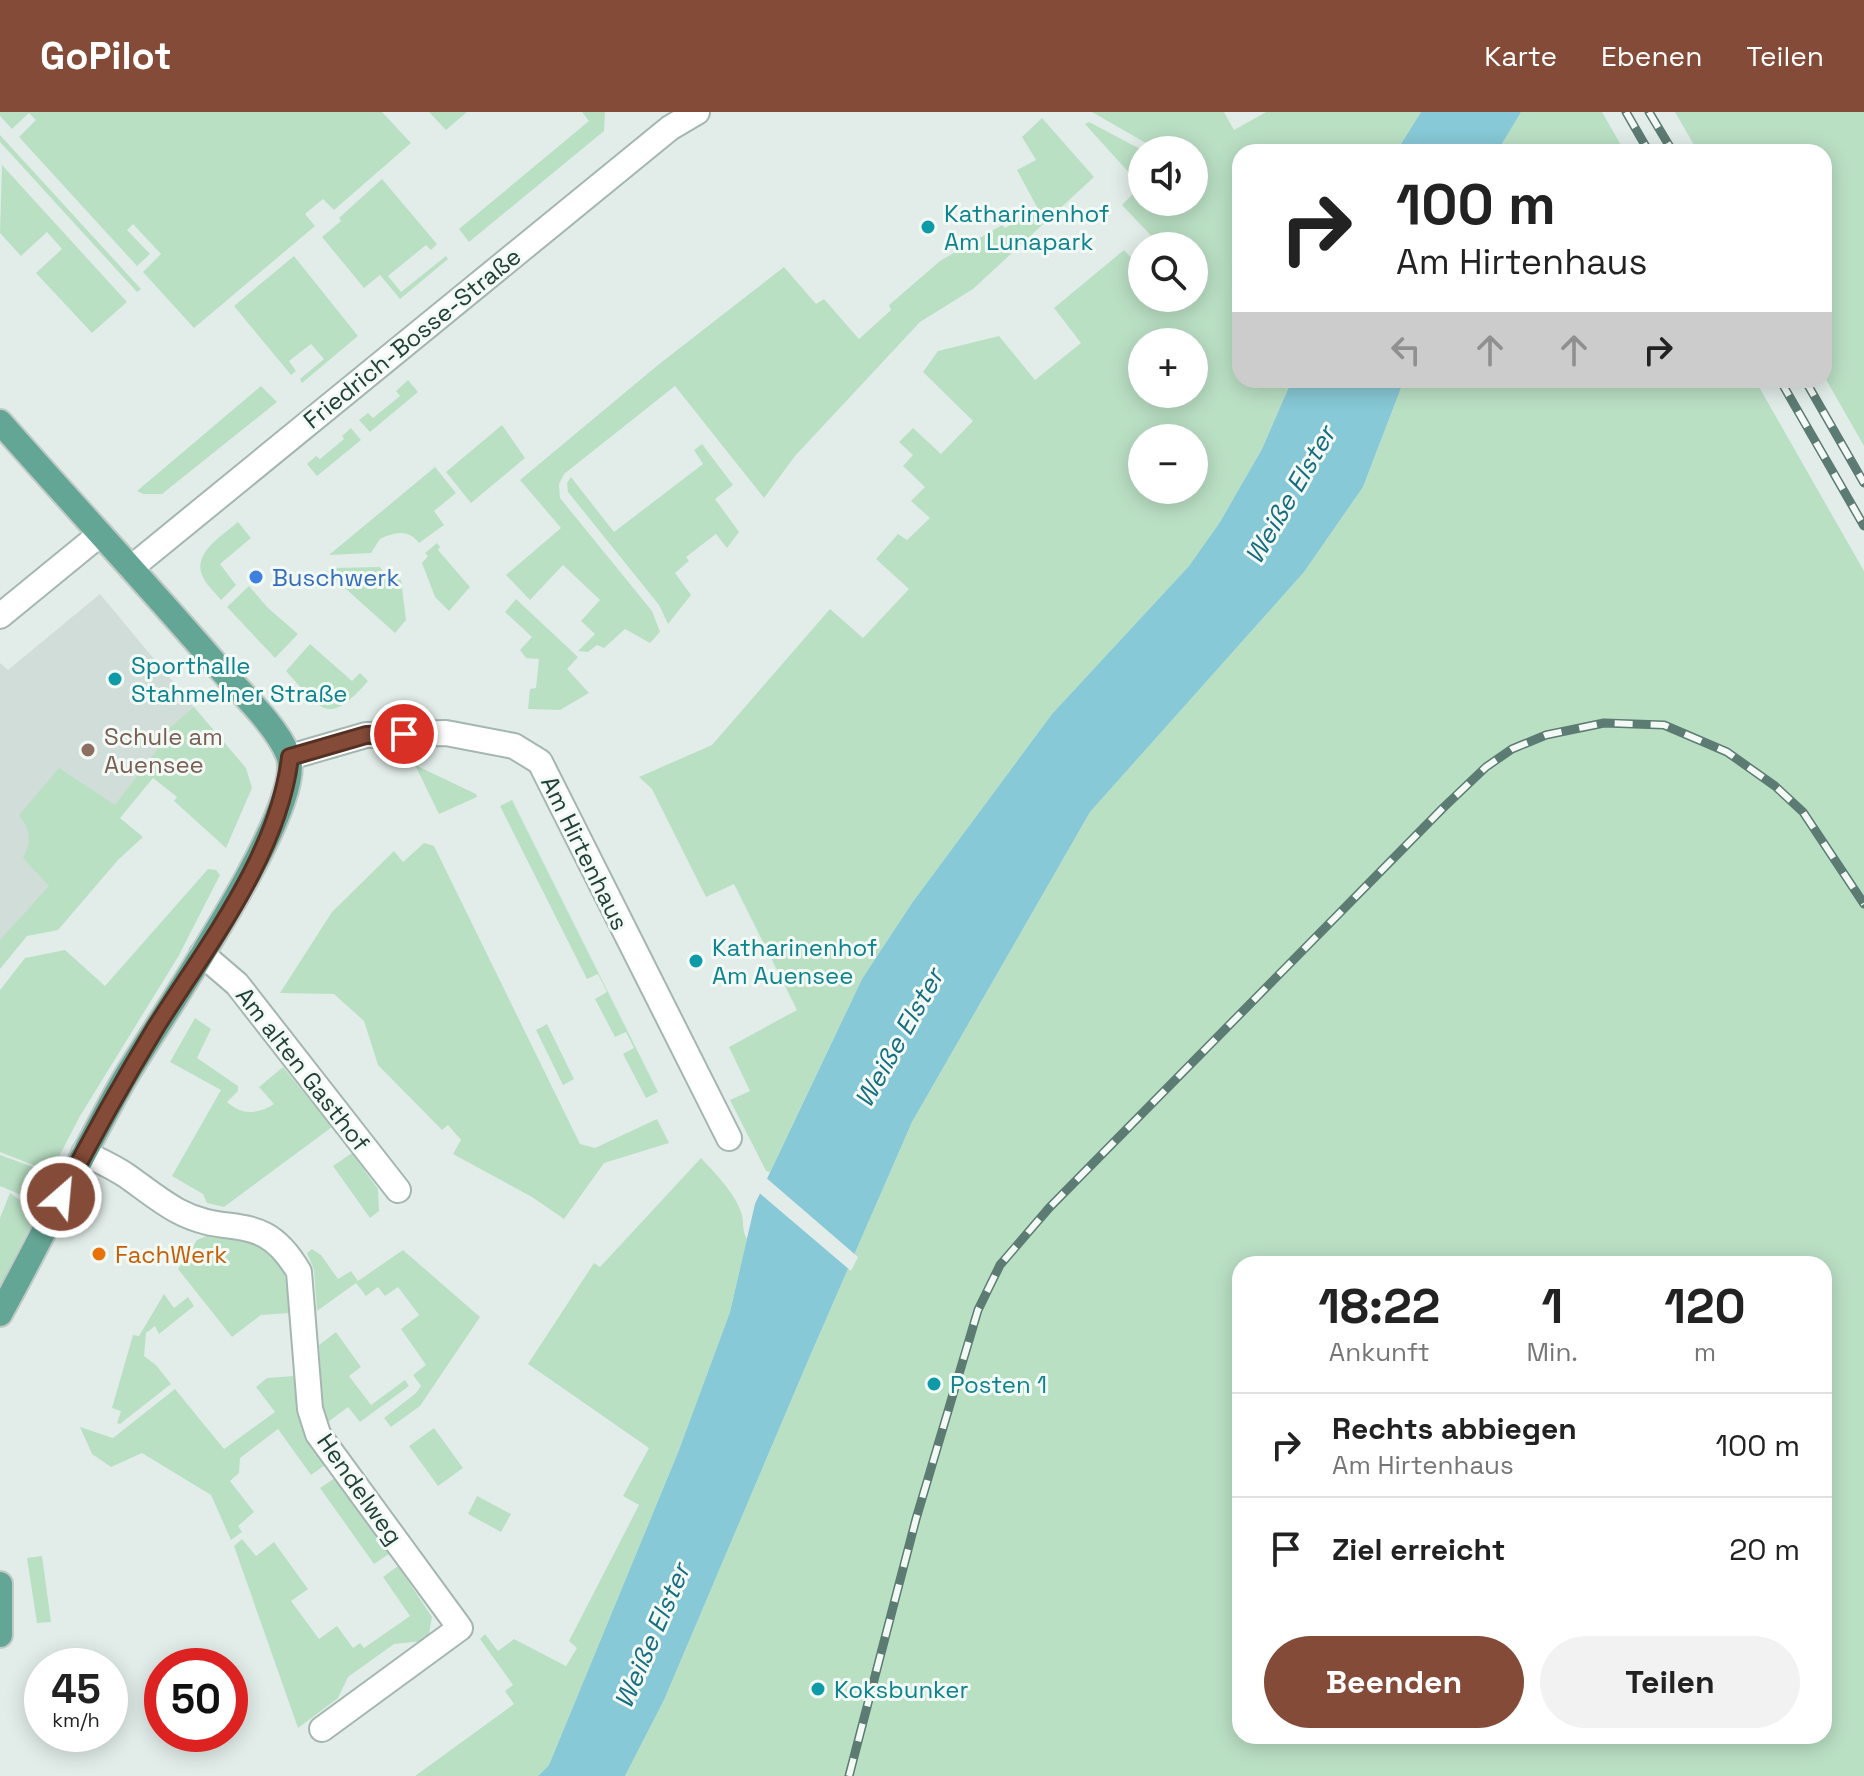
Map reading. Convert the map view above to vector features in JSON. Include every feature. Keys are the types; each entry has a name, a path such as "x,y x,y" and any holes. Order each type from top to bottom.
{"main road":[{"path":"0,422 275,733 290,757 286,790 275,822 241,891 123,1081 0,1314"},
{"path":"0,1584 0,1635"}],"street":[{"name":"Friedrich-Bosse-Straße","path":"131,568 663,120 697,112"},
{"path":"0,616 99,535"},
{"name":"Am Hirtenhaus","path":"290,757 366,735 446,733 514,746 540,762 729,1138"},
{"name":"Am alten Gasthof","path":"202,954 237,984 398,1190"},
{"name":"Hendelweg","path":"84,1153 124,1174 178,1211 199,1220 251,1228 269,1235 288,1253 301,1282 310,1409 318,1434 460,1628 322,1729"}],"shaded area":[{"name":"Schule am Auensee","path":"100,594 203,718 0,958 0,663 8,670"}],"green space":[{"path":"0,112 382,112 411,143 334,210 323,199 305,214 315,226 194,328 143,272 161,254 133,224 127,230 150,254 137,266 19,137 36,120 29,113 12,129"},
{"path":"429,112 467,112 446,130"},
{"path":"582,112 605,112 604,131 469,242 459,229 589,121"},
{"path":"1092,112 1224,112 1234,130 1266,112 1421,112 1401,144 1232,144 1232,388 1289,388 1262,449 1220,522 1189,566 1052,714 912,903 862,979 770,1172 766,1171 730,1100 750,1091 729,1047 797,1010 734,884 706,897 652,789 639,777 712,745 830,609 863,638 909,589 876,559 898,534 907,540 930,518 911,501 925,487 903,466 913,455 899,442 913,428 941,454 973,421 923,372 938,351 999,336 1035,380 1081,343 1054,308 1124,250 1128,254 1128,312 1208,312 1208,232 1148,232 1132,216 1208,216 1208,136 1134,136"},
{"path":"1521,112 1602,112 1620,144 1502,144"},
{"path":"1675,112 1864,112 1864,446 1831,388 1832,144 1693,144"},
{"path":"1042,118 1094,177 973,289 920,322 795,456 764,498 675,386 564,474 559,484 560,498 652,611 660,632 650,643 625,629 604,648 597,645 588,652 578,651 595,634 581,621 600,600 563,565 530,600 506,575 561,528 520,480 658,365 784,267 816,304 824,299 859,339 891,310 889,305 940,261 1002,225 1005,228 1038,209 1017,170 1036,160 1022,137"},
{"path":"1089,122 1128,143 1128,172 1085,124"},
{"path":"0,135 141,289 137,292 0,142"},
{"path":"2,165 127,302 92,333 36,273 62,249 47,232 21,256 0,233"},
{"path":"382,179 437,244 431,250 426,245 388,276 401,292 446,256 448,259 400,299 380,275 364,288 322,237"},
{"path":"294,256 358,336 302,383 300,379 324,359 311,344 289,361 296,371 291,375 234,306"},
{"path":"408,380 418,392 370,432 359,420 368,413 373,418 400,396 396,391"},
{"path":"261,386 277,402 162,494 137,491"},
{"path":"1401,388 1760,388 1864,571 1864,1776 625,1776 664,1700 912,1122 1090,812 1304,572 1363,487"},
{"path":"502,425 525,458 471,503 446,472"},
{"path":"351,428 361,440 317,476 307,464 316,456 320,459 344,439 342,436"},
{"path":"702,444 733,485 715,499 739,532 727,548 716,534 686,557 689,561 675,573 691,595 668,624 659,605 568,492 567,483 571,477 614,532 703,464 694,450"},
{"path":"435,467 456,493 434,511 444,525 419,543 410,535 396,533 380,539 371,553 329,555"},
{"path":"238,522 251,538 220,564 236,585 221,600 204,579 201,562 210,546"},
{"path":"437,543 440,547 438,550 470,587 449,611 435,597 422,563 428,556 425,553"},
{"path":"380,567 386,576 401,580 406,620 395,633 327,572 331,568"},
{"path":"249,586 268,608 298,634 275,658 227,607"},
{"path":"516,599 578,657 567,669 589,693 560,710 528,709 530,689 536,688 539,659 526,658 520,650 532,637 505,612"},
{"path":"310,644 352,681 360,673 368,681 343,705 334,709 317,704 286,671"},
{"path":"194,707 246,768 252,788 226,848 174,801 177,797 153,778 120,818 143,837 118,860 58,930 27,936 0,969 0,940 49,886 23,858 29,836 19,815 59,768 115,805 160,746 156,740"},
{"path":"415,765 476,794 477,797 439,814"},
{"path":"512,800 658,1092 646,1098 623,1054 634,1048 626,1032 615,1037 595,999 607,992 598,974 587,979 500,806"},
{"path":"424,843 434,846 580,1144 595,1148 657,1119 669,1143 604,1163 564,1219 532,1197 453,1154 461,1140 448,1125 442,1130 378,1065 364,1021 334,994 280,993 332,912 394,851 403,862"},
{"path":"208,869 216,870 220,875 178,957 80,1116 51,1172 0,1152 0,990 25,958 65,950 105,986"},
{"path":"195,1018 211,1029 197,1058 238,1086 238,1091 227,1102 239,1110 250,1112 274,1104 259,1087 283,1067 332,1127 224,1207 207,1203 203,1194 172,1176 221,1090 170,1062"},
{"path":"547,1024 574,1079 563,1085 536,1030"},
{"path":"352,1153 378,1189 379,1211 370,1218 333,1166"},
{"path":"0,1155 44,1171 30,1198 43,1202 0,1286 0,1218 10,1193 20,1200 26,1197 0,1186"},
{"path":"701,1158 735,1199 747,1239 730,1312 679,1450 549,1765 538,1776 415,1776 514,1704 505,1691 513,1685 480,1639 485,1634 498,1651 514,1639 566,1666 577,1648 569,1641 639,1505 623,1496 649,1448 528,1364 594,1263 600,1267"},
{"path":"211,1234 250,1239 271,1251 286,1279 290,1313 261,1315 232,1337 178,1269 197,1240"},
{"path":"312,1249 321,1255 338,1279 351,1271 358,1281 403,1250 480,1317 420,1406 391,1427 384,1418 421,1386 413,1375 426,1365 401,1329 419,1315 398,1287 385,1296 378,1287 366,1296 356,1283 317,1311 314,1270 307,1253"},
{"path":"164,1294 174,1308 188,1297 194,1306 159,1334 155,1326 146,1333 144,1356 171,1384 120,1424 117,1423 121,1411 112,1408 133,1335 139,1336"},
{"path":"336,1332 361,1367 349,1376 371,1405 405,1380 409,1386 360,1422 348,1407 328,1422 323,1409 319,1345"},
{"path":"294,1376 302,1424 325,1465 311,1475 278,1429 240,1458 239,1473 230,1481 254,1512 238,1526 242,1532 231,1540 211,1495 142,1453 111,1467 92,1454 80,1427 113,1438 175,1389 224,1449 275,1412 256,1387 267,1378"},
{"path":"434,1428 463,1468 438,1486 409,1446"},
{"path":"335,1478 389,1554 374,1564 320,1488"},
{"path":"477,1496 511,1514 501,1532 468,1514"},
{"path":"242,1539 256,1556 274,1542 308,1589 291,1601 319,1639 337,1626 353,1648 360,1643 364,1648 410,1616 383,1577 398,1566 432,1617 429,1634 423,1641 394,1644 348,1677 338,1698 298,1728 234,1546"},
{"path":"42,1556 51,1622 37,1623 27,1558"}],"water":[{"path":"1421,112 1521,112 1502,144 1401,144"},
{"name":"Weiße Elster","path":"1289,388 1401,388 1363,487 1304,572 1090,812 912,1122 664,1700 625,1776 538,1776 549,1765 679,1450 730,1312 755,1204 862,979 912,903 1052,714 1189,566 1220,522 1262,449"}],"pier":[{"path":"764,1176 858,1257 851,1271 757,1191"}],"railway":[{"path":"1626,112 1644,144"},
{"path":"1649,112 1668,144"},
{"path":"1785,388 1864,526"},
{"path":"1810,388 1864,483"},
{"path":"849,1776 916,1519 978,1310 1000,1265 1049,1208 1486,767 1512,749 1546,735 1604,723 1664,725 1727,752 1775,786 1803,812 1864,904"}],"place":[{"name":"Katharinenhof Am Lunapark","path":"928,227"},
{"name":"Buschwerk","path":"256,577"},
{"name":"Sporthalle Stahmelner Straße","path":"115,679"},
{"name":"Schule am Auensee","path":"88,750"},
{"name":"Katharinenhof Am Auensee","path":"696,961"},
{"name":"FachWerk","path":"99,1254"},
{"name":"Posten 1","path":"934,1384"},
{"name":"Koksbunker","path":"818,1689"}],"route":[{"path":"61,1197 123,1081 241,891 275,822 286,790 290,757 366,735 404,734"}]}
